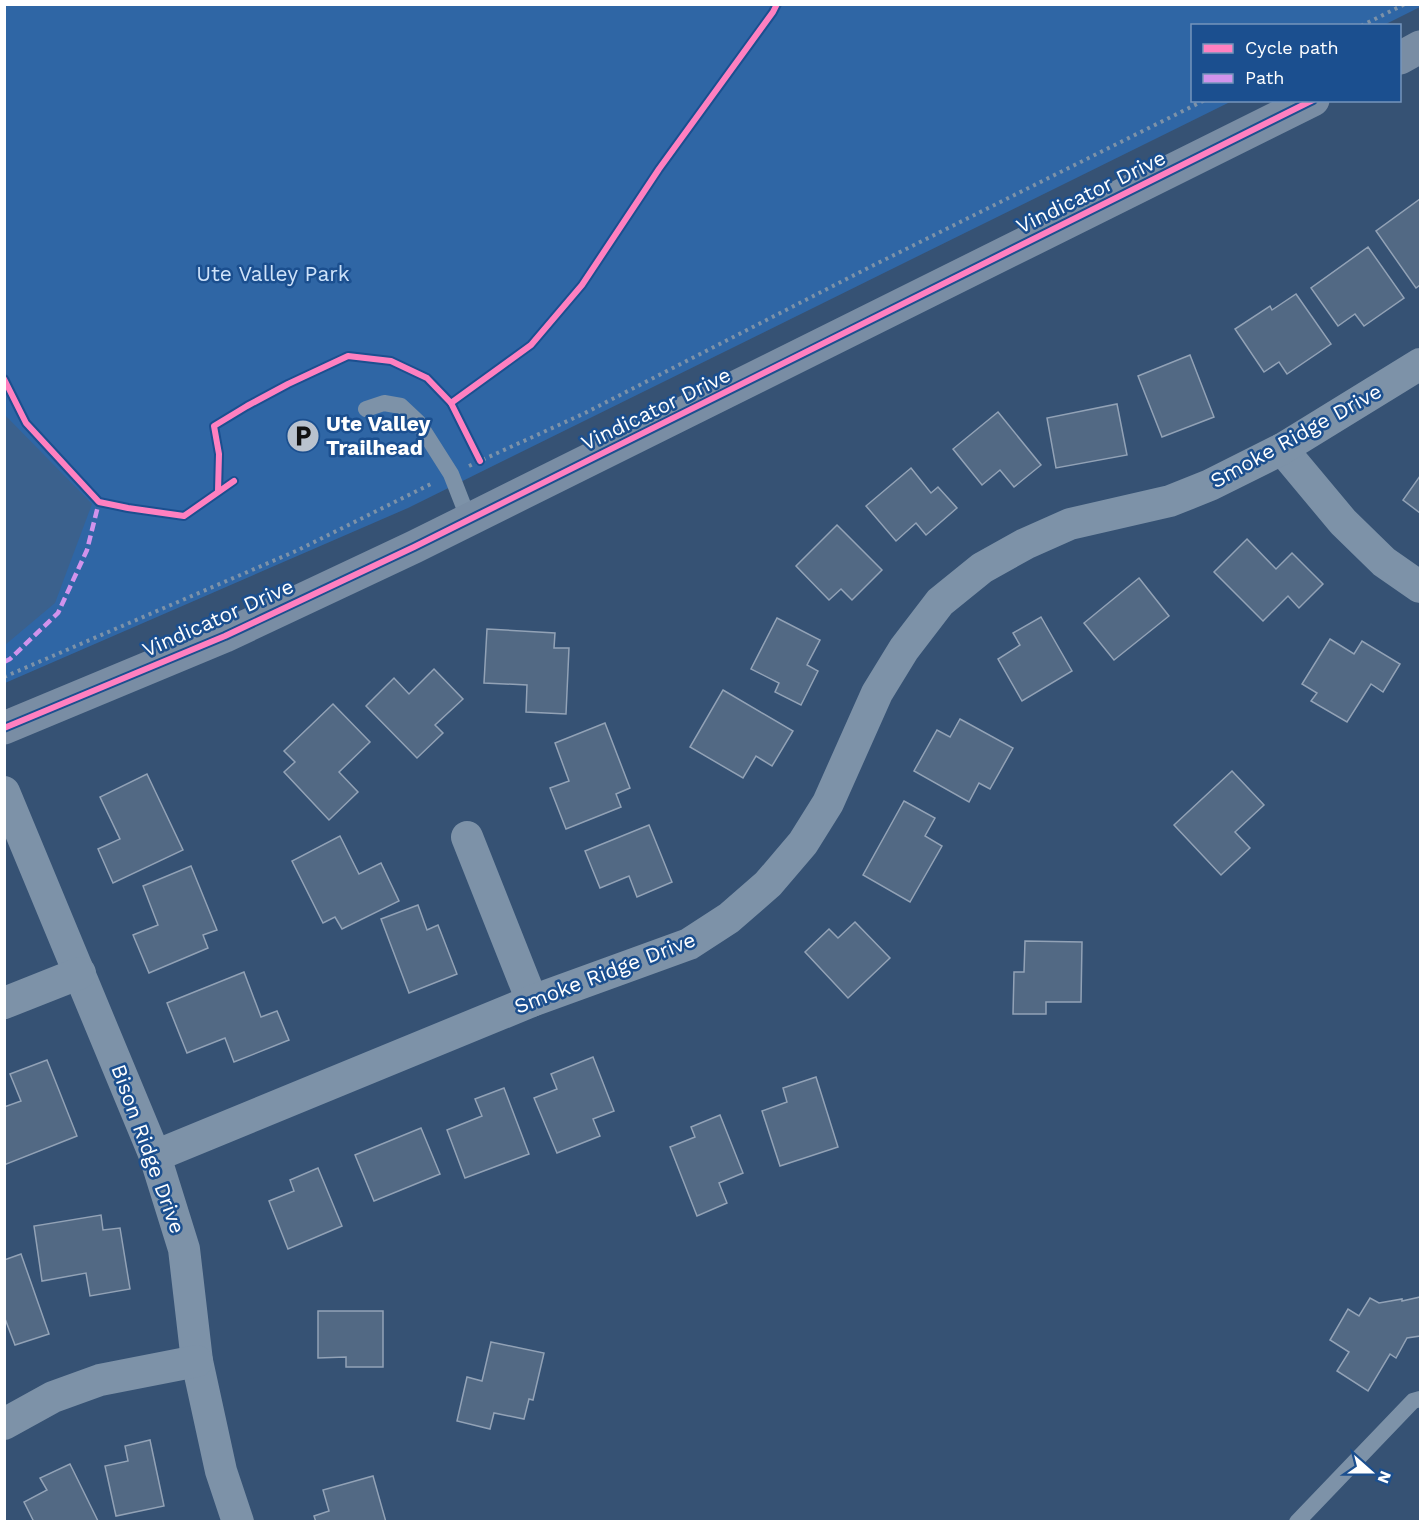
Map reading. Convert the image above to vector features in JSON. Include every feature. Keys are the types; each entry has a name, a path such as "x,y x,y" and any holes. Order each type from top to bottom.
{"main road":[{"path":"1401,57 1420,47"},
{"name":"Vindicator Drive","path":"4,728 225,636 470,520 1309,102"}],"street":[{"name":"Smoke Ridge Drive","path":"155,1156 532,1001 689,944 729,918 768,884 803,843 828,803 877,693 904,649 940,602 982,568 1025,544 1070,524 1170,501 1210,485 1282,449 1420,364"},
{"path":"1282,449 1342,522 1384,562 1420,587"},
{"name":"Bison Ridge Drive","path":"4,792 155,1156 184,1249 197,1361 221,1471 238,1521"},
{"path":"467,837 532,1001"},
{"path":"4,1003 80,974"},
{"path":"4,1424 53,1397 100,1380 197,1361"}],"lane":[{"path":"366,409 384,403 401,406 418,422 451,474 470,520"},
{"path":"1297,1521 1413,1401 1420,1399"}],"path":[{"path":"1365,24 1405,4"},
{"path":"4,677 297,551 451,474 585,413 870,267 1201,102"}],"green space":[{"name":"Ute Valley Park","path":"5,5 1420,5 1386,24 1191,24 1191,102 1230,102 408,508 5,683"}],"shaded area":[{"path":"4,414 92,504 55,603 5,645"}],"building":[{"path":"1420,199 1420,285 1416,288 1376,231"},
{"path":"1368,247 1404,298 1364,326 1355,314 1338,326 1311,288"},
{"path":"1296,294 1331,344 1287,374 1279,362 1264,372 1235,329 1270,306 1272,310"},
{"path":"1190,355 1214,417 1162,437 1138,376"},
{"path":"1117,404 1127,455 1056,468 1047,418"},
{"path":"998,412 1041,465 1014,487 1000,470 982,485 953,449"},
{"path":"911,468 931,493 938,487 957,508 926,535 916,523 896,541 866,506"},
{"path":"1420,476 1420,513 1403,500"},
{"path":"837,525 882,570 852,600 841,589 829,600 796,566"},
{"path":"1247,539 1276,569 1292,553 1323,584 1299,608 1288,596 1263,621 1214,572"},
{"path":"1139,578 1169,616 1114,660 1084,623"},
{"path":"1041,617 1072,671 1022,701 998,659 1020,645 1013,633"},
{"path":"777,618 820,640 807,665 818,671 801,705 775,692 779,683 751,669"},
{"path":"487,629 555,633 554,648 569,648 566,714 526,712 527,685 484,683"},
{"path":"1330,639 1354,654 1362,641 1400,664 1383,692 1371,684 1347,722 1311,701 1317,693 1302,684"},
{"path":"434,669 463,699 435,725 443,733 417,758 366,706 394,678 409,694"},
{"path":"723,690 793,731 772,766 756,756 743,778 690,747"},
{"path":"333,704 370,742 339,772 358,792 329,820 284,772 295,762 284,751"},
{"path":"960,719 1013,748 990,789 979,783 969,802 914,771 937,730 950,737"},
{"path":"605,723 630,788 616,794 621,807 566,829 550,788 569,781 555,743"},
{"path":"1232,771 1264,805 1235,832 1250,848 1221,875 1174,825"},
{"path":"147,774 183,850 113,883 98,849 120,839 100,797"},
{"path":"904,801 935,818 925,836 942,846 910,902 863,875"},
{"path":"649,825 672,882 637,897 629,876 600,888 585,851"},
{"path":"340,836 359,874 381,863 399,901 342,929 335,917 323,923 292,861"},
{"path":"191,866 217,930 203,935 208,948 149,973 133,935 158,925 143,886"},
{"path":"418,905 427,930 438,925 457,974 409,993 381,919"},
{"path":"855,922 890,958 848,998 805,952 829,929 838,938"},
{"path":"1025,941 1082,942 1081,1002 1046,1002 1046,1014 1013,1014 1014,972 1024,972"},
{"path":"244,972 261,1017 277,1011 289,1040 234,1062 225,1038 187,1053 167,1003"},
{"path":"593,1057 614,1111 593,1119 600,1136 557,1153 534,1098 557,1089 551,1074"},
{"path":"47,1060 77,1136 4,1165 4,1107 21,1101 10,1074"},
{"path":"816,1077 838,1147 780,1166 762,1111 787,1102 783,1088"},
{"path":"504,1088 529,1154 465,1178 447,1130 482,1116 475,1099"},
{"path":"720,1115 743,1173 719,1183 727,1203 697,1216 670,1147 695,1137 691,1127"},
{"path":"421,1128 440,1174 374,1201 355,1155"},
{"path":"318,1168 342,1226 288,1249 269,1201 294,1191 290,1180"},
{"path":"101,1215 103,1230 120,1228 130,1289 90,1296 86,1273 42,1281 34,1226"},
{"path":"21,1254 49,1334 15,1345 4,1316 4,1260"},
{"path":"1420,1297 1420,1336 1407,1338 1396,1358 1390,1354 1368,1391 1337,1371 1349,1352 1330,1340 1348,1309 1359,1316 1370,1298 1379,1303"},
{"path":"318,1311 383,1311 383,1367 346,1367 346,1357 318,1358"},
{"path":"491,1342 544,1353 533,1400 529,1399 524,1419 494,1413 490,1429 457,1421 467,1377 482,1381"},
{"path":"150,1440 164,1506 116,1516 105,1466 128,1461 125,1446"},
{"path":"70,1464 98,1521 34,1522 24,1502 47,1490 40,1478"},
{"path":"373,1476 386,1522 316,1522 314,1516 329,1511 323,1490"}],"marked path":[{"path":"4,662 10,659 58,613 87,550 99,502"}],"cycle path":[{"path":"451,403 531,345 582,285 659,169 777,4"},
{"path":"4,728 225,636 414,547 1309,102"},
{"path":"218,491 219,454 214,426 288,384 348,356 391,361 427,378 451,403 480,461"},
{"path":"4,379 26,423 99,502 184,516 234,481"}],"place":[{"name":"Ute Valley Trailhead","path":"303,436"}]}
